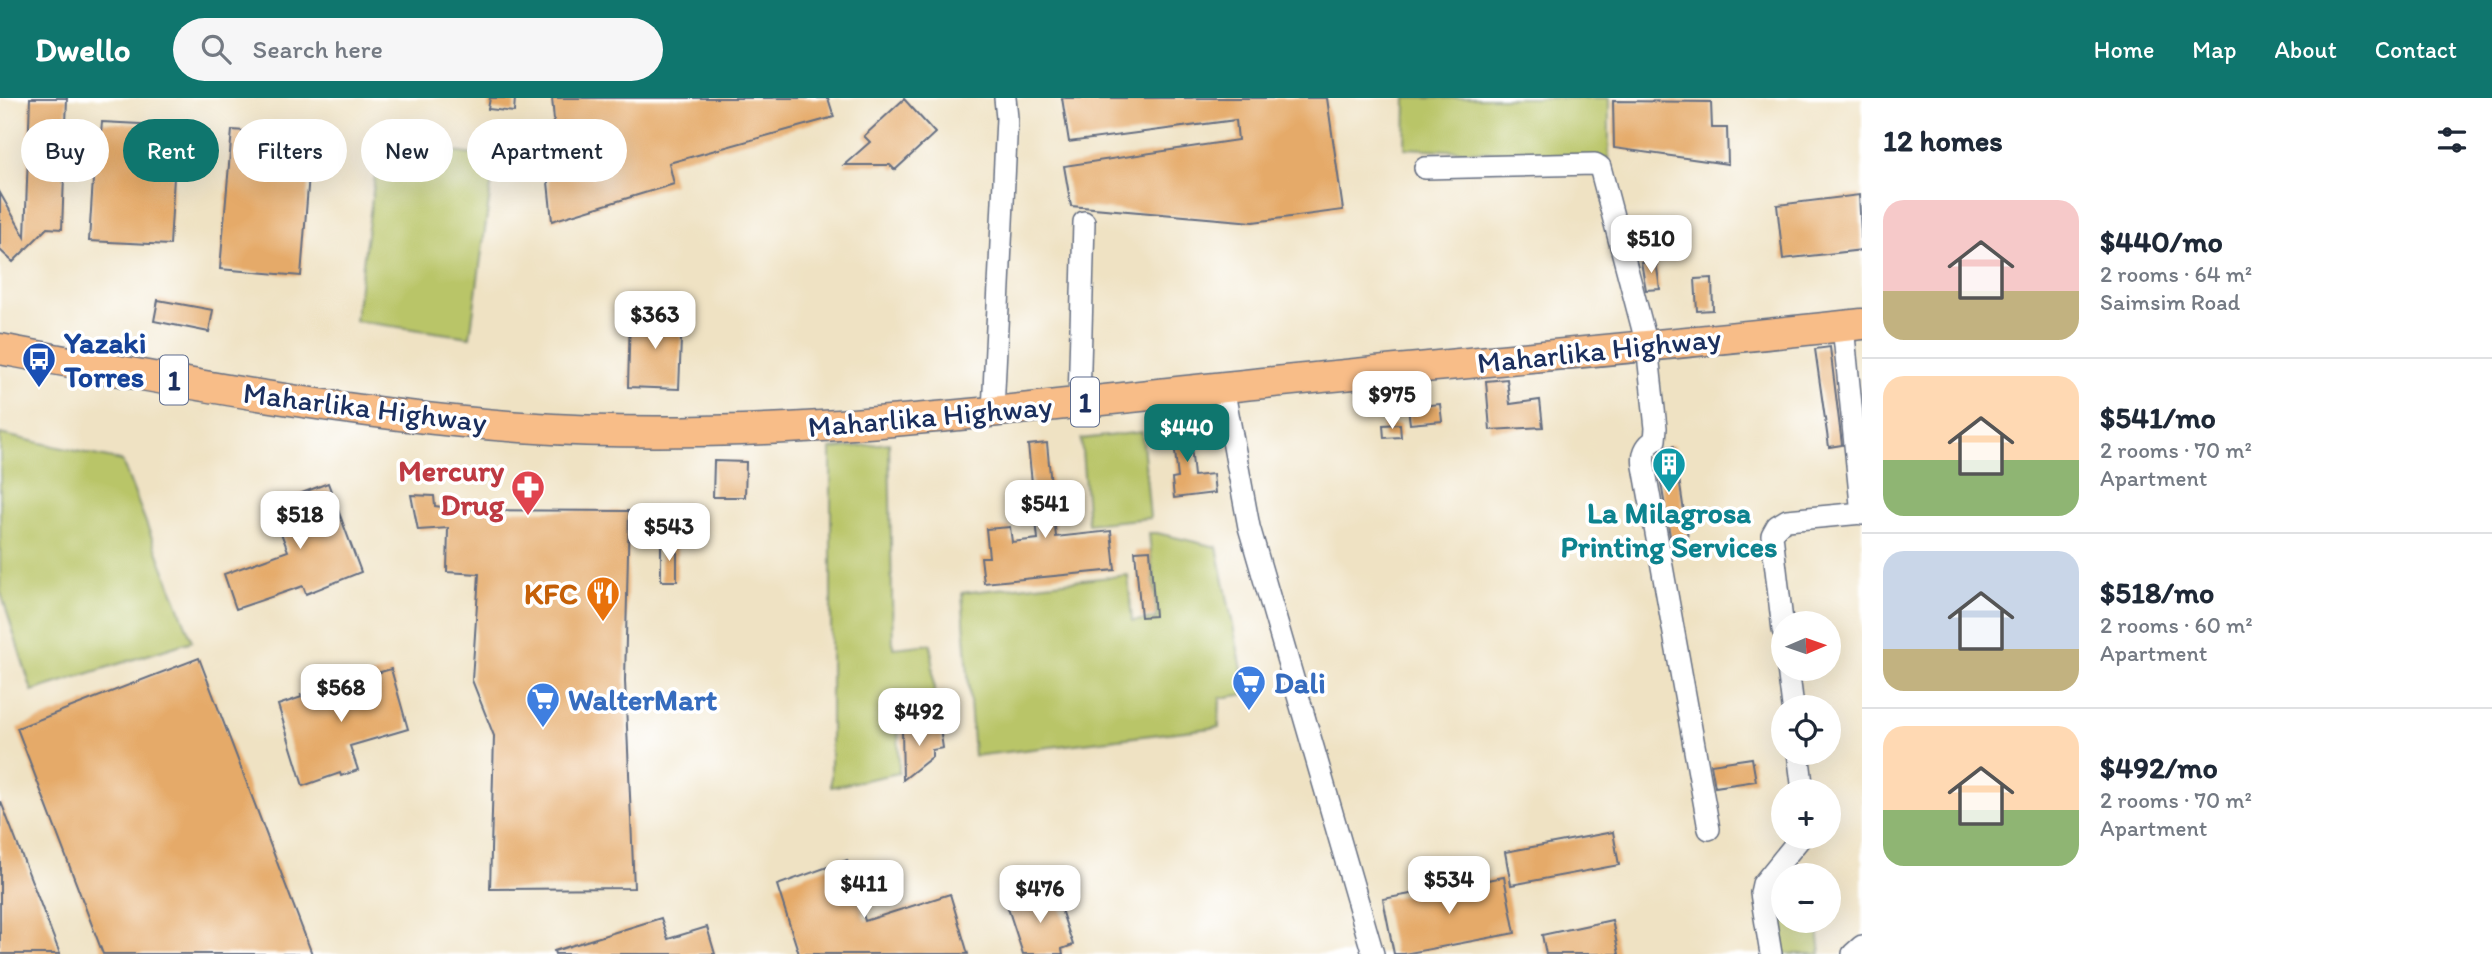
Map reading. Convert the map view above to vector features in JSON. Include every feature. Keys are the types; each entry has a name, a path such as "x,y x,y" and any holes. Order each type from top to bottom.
{"highway":[{"name":"Maharlika Highway","path":"0,349 307,403 521,427 631,431 767,429 993,411 1853,325"}],"street":[{"path":"993,411 1006,131 1005,98"},
{"path":"1425,168 1595,164 1600,167 1647,345 1656,429 1655,440 1648,444 1643,456 1644,466 1709,829"},
{"path":"1079,402 1084,222"},
{"path":"1781,611 1772,535 1777,526 1787,520 1862,514 1853,325"},
{"path":"1223,387 1248,527 1373,954"},
{"path":"1771,954 1761,893 1763,884 1791,849"},
{"path":"1853,954 1862,946"}],"green space":[{"path":"1406,98 1609,98 1609,158 1405,148"},
{"path":"453,152 467,154 467,182 492,182 470,337 355,321 374,182 453,182"},
{"path":"1142,432 1150,518 1088,524 1081,439"},
{"path":"0,434 122,461 192,641 32,691 0,590"},
{"path":"889,443 893,648 931,644 936,722 898,723 899,773 831,787 831,449"},
{"path":"1149,533 1217,547 1247,694 1220,698 1219,727 974,756 962,593 1128,575 1132,621 1157,619"},
{"path":"1780,933 1818,933 1821,954 1783,954"}],"building":[{"path":"30,98 67,98 66,119 29,119"},
{"path":"490,98 515,98 514,112 488,109"},
{"path":"552,98 828,98 834,117 669,163 674,184 552,221 548,182 627,182 627,119 554,119"},
{"path":"1062,98 1327,98 1343,210 1253,222 1071,206 1064,166 1238,140 1236,120 1069,142"},
{"path":"904,99 935,133 895,170 890,165 844,165 870,142 864,136"},
{"path":"1613,101 1711,102 1712,128 1727,128 1728,164 1614,148"},
{"path":"109,122 123,123 123,182 174,182 170,245 89,241 93,182 109,182"},
{"path":"233,130 233,182 308,182 301,276 220,269"},
{"path":"27,182 64,182 62,229 47,228 13,262 0,250 0,193 25,237"},
{"path":"1859,195 1862,250 1783,259 1777,205"},
{"path":"1656,261 1660,289 1646,290 1641,262"},
{"path":"1712,278 1713,310 1697,311 1695,279"},
{"path":"158,300 213,310 209,332 154,321"},
{"path":"630,313 682,315 679,389 628,387"},
{"path":"1830,347 1842,445 1829,447 1815,349"},
{"path":"1507,379 1510,404 1540,400 1543,427 1490,430 1486,381"},
{"path":"1440,404 1442,421 1410,424 1408,407"},
{"path":"1188,415 1194,476 1213,474 1215,493 1174,498 1172,479 1178,478 1171,417"},
{"path":"1400,424 1401,437 1384,438 1383,425"},
{"path":"1047,443 1056,537 1111,531 1115,570 984,583 981,557 989,557 986,529 1010,527 1012,542 1038,539 1028,445"},
{"path":"1674,446 1688,538 1671,542 1657,459 1666,447"},
{"path":"714,461 746,462 745,497 713,497"},
{"path":"328,483 361,572 306,594 303,586 236,609 224,574 288,551 270,505"},
{"path":"411,495 434,496 435,506 466,510 629,511 625,681 634,888 490,889 494,736 472,680 479,574 447,572 448,528 418,530"},
{"path":"661,544 677,544 677,581 661,581"},
{"path":"1150,550 1155,616 1141,617 1135,551"},
{"path":"199,658 312,954 103,954 17,728"},
{"path":"391,669 408,729 350,746 358,770 341,776 340,773 303,786 278,705 302,697 301,695"},
{"path":"940,728 943,748 932,750 932,757 903,780 902,729"},
{"path":"1752,758 1756,781 1715,787 1711,764"},
{"path":"1,802 60,954 0,954"},
{"path":"1613,832 1619,865 1511,885 1505,852"},
{"path":"847,860 865,921 950,894 968,954 799,954 777,885"},
{"path":"1504,877 1515,933 1394,954 1383,899"},
{"path":"1054,889 1073,945 1062,949 1063,954 1023,954 1007,905"},
{"path":"661,918 668,939 707,927 715,954 555,954 554,951"},
{"path":"1612,920 1619,954 1546,954 1542,935"}],"place":[{"name":"Yazaki Torres","path":"39,389"},
{"name":"La Milagrosa Printing Services","path":"1669,494"},
{"name":"Mercury Drug","path":"528,517"},
{"name":"KFC","path":"603,623"},
{"name":"Dali","path":"1249,712"},
{"name":"WalterMart","path":"543,729"}]}
